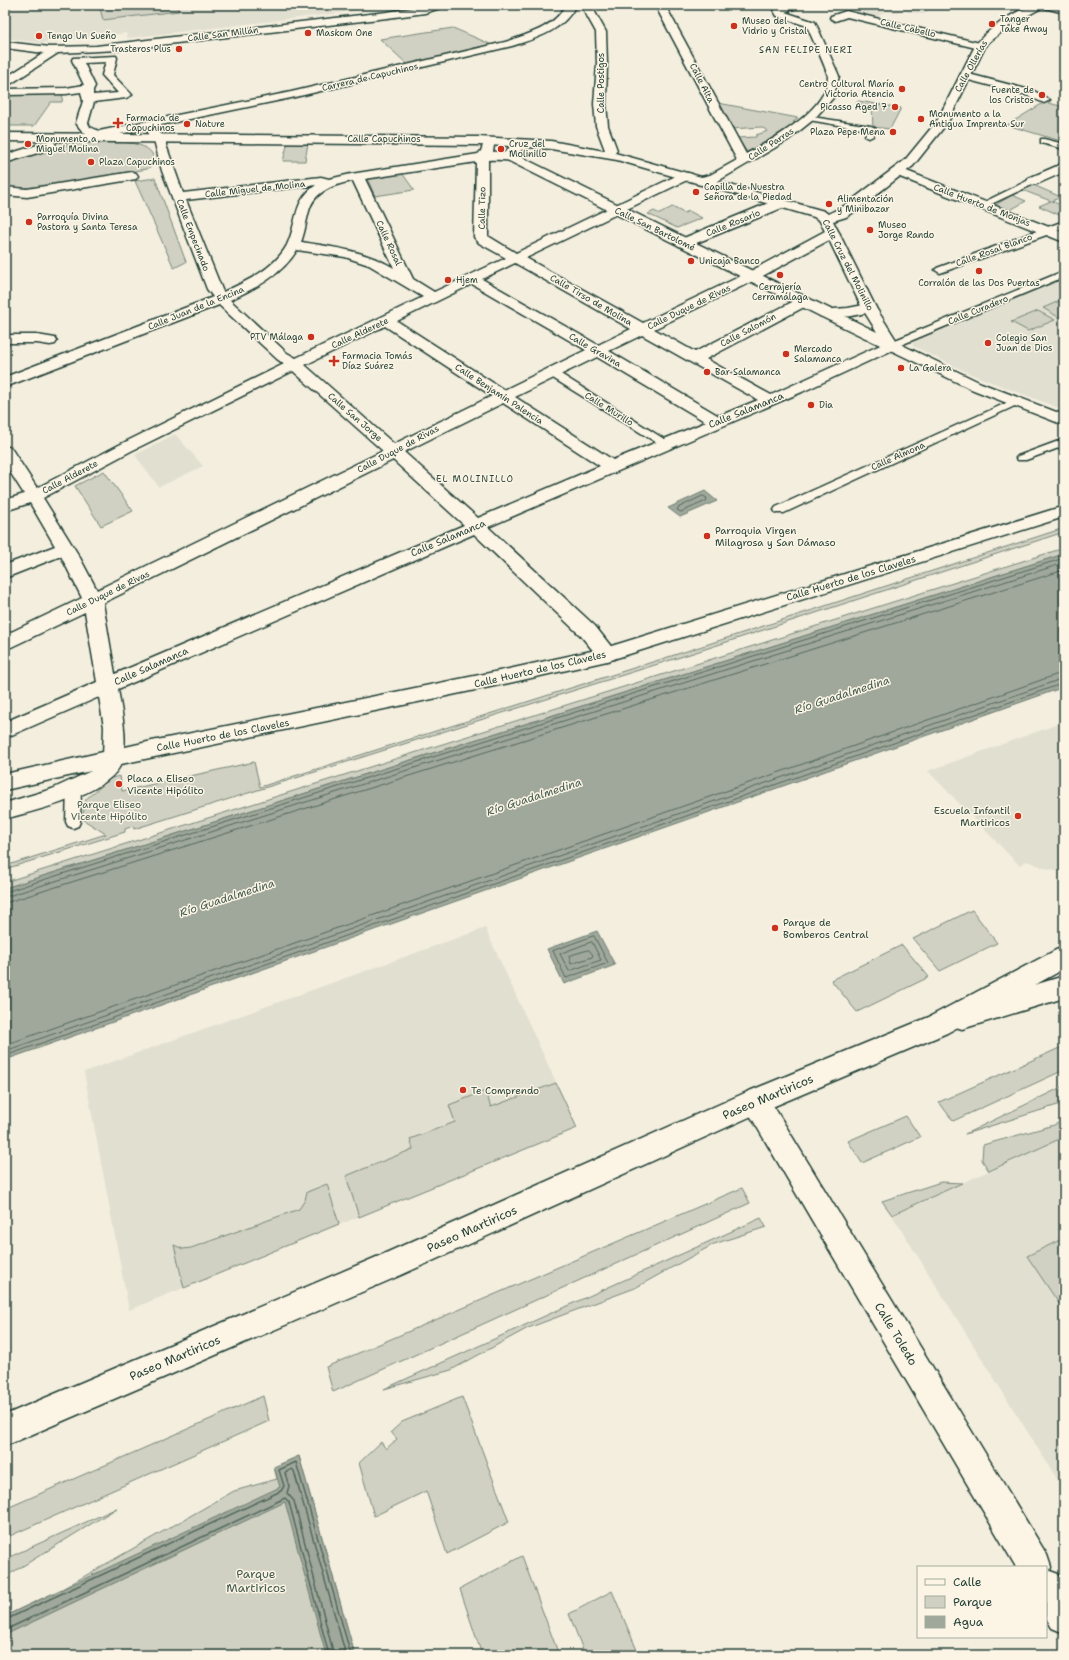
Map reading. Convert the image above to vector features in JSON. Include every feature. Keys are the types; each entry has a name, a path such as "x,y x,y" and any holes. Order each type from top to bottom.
{"street":[{"name":"Calle San Millán","path":"5,44 31,49 56,50 106,48 397,9 425,10 440,5"},
{"name":"Calle Alta","path":"660,5 744,161"},
{"name":"Calle Parras","path":"694,179 714,178 784,138 809,118 829,96 834,76 811,24 780,14 779,11 796,5"},
{"path":"1043,5 1064,10"},
{"name":"Calle Ollerías","path":"825,219 841,214 909,163 942,122 980,46 988,36 1000,26 1043,5"},
{"name":"Calle Postigos","path":"570,7 587,8 601,32 602,64 600,104 602,126 611,150 607,155"},
{"name":"Carrera de Capuchinos","path":"156,123 291,95 508,44 532,36 554,26 570,7"},
{"name":"Calle Cabello","path":"836,18 846,14 980,46"},
{"path":"5,82 56,50"},
{"path":"112,58 107,75 126,95 87,99 87,90 89,88 90,86 77,60 112,58"},
{"path":"965,76 1030,93 1044,100"},
{"path":"5,92 89,88"},
{"path":"89,100 82,123 86,129 97,135"},
{"path":"6,158 83,138 156,123"},
{"path":"156,123 153,134 160,139"},
{"path":"5,138 160,139"},
{"path":"5,138 13,142 14,147 6,158"},
{"name":"Calle Capuchinos","path":"160,139 428,139 485,141 551,146 607,155"},
{"name":"Calle Empecinado","path":"160,139 160,145 168,171 214,289 221,299"},
{"name":"Calle Tizo","path":"485,141 488,145 488,149 482,157 481,237 517,258"},
{"path":"511,157 511,152 516,147 528,144"},
{"name":"Calle San Bartolomé","path":"482,157 500,155 511,157 892,346"},
{"name":"Calle Cruz del Molinillo","path":"607,155 819,214 825,219 869,308 892,346"},
{"name":"Calle Juan de la Encina","path":"5,382 221,299 249,286 275,267 293,245 305,202 314,192 332,183 358,177 482,157"},
{"path":"1033,181 1064,167"},
{"name":"Calle Huerto de Monjas","path":"899,172 1064,238"},
{"path":"5,191 27,193 132,176"},
{"name":"Calle Rosal","path":"358,177 407,281"},
{"name":"Calle Alderete","path":"5,506 34,496 125,448 295,364 682,178 694,179"},
{"name":"Calle Miguel de Molina","path":"178,197 321,181 332,183"},
{"name":"Calle Rosario","path":"684,243 778,205 778,203"},
{"path":"1064,227 1058,230 1064,234"},
{"name":"Calle Duque de Rivas","path":"5,643 93,601 299,498 384,459 405,444 643,330 752,276 830,234 833,234"},
{"path":"293,245 347,253 374,262 434,298"},
{"name":"Calle Tirso de Molina","path":"517,258 769,400"},
{"name":"Calle Gravina","path":"472,279 718,422"},
{"name":"Calle San Jorge","path":"221,299 282,356 295,364 394,452 588,631 607,654"},
{"name":"Calle Salomón","path":"694,359 803,302"},
{"name":"Calle San Bartolomé","path":"825,313 848,312 869,308"},
{"name":"Calle Benjamín Palencia","path":"386,320 612,467"},
{"path":"5,339 37,339 50,341"},
{"path":"892,346 1015,402 1064,420"},
{"name":"Calle Salamanca","path":"5,730 612,467 797,389 875,352 892,346"},
{"path":"5,451 65,548 86,585 93,601 114,727 113,758 109,767 99,776 74,788 40,801 5,811"},
{"name":"Calle Huerto de los Claveles","path":"5,782 607,654 1064,511"},
{"path":"5,572 65,548"},
{"name":"Paseo Martiricos","path":"5,1431 389,1266 756,1102 938,1025 1064,957"},
{"name":"Paseo Martiricos","path":"938,1025 1064,987"},
{"name":"Calle Toledo","path":"756,1102 1034,1566"},
{"path":"1047,1588 1064,1616"}],"lane":[{"path":"809,118 871,128 869,136"},
{"path":"1044,141 1064,147"},
{"path":"982,205 1033,181"},
{"name":"Calle Rosal Blanco","path":"940,270 1049,231 1064,224"},
{"name":"Calle Curadero","path":"892,346 1064,274"},
{"name":"Calle Murillo","path":"552,373 666,444"},
{"name":"Calle Almona","path":"780,510 1015,402"},
{"path":"1022,458 1064,442"},
{"path":"73,822 74,788"}],"shaded area":[{"path":"5,5 388,5 389,7 128,38 126,33 40,43 5,38"},
{"path":"864,5 937,6 923,14 901,10 895,13 886,11 877,17 867,14 864,17 849,13"},
{"name":"Colegio San Juan de Dios","path":"1064,279 1064,410 971,374 913,346 912,340"},
{"path":"175,434 203,466 159,487 135,455"},
{"name":"Escuela Infantil Martiricos","path":"1064,722 1064,872 1045,868 1027,861 1019,865 928,771"},
{"path":"485,928 577,1128 129,1310 84,1072"},
{"path":"1064,1137 1064,1490 892,1215"}],"green space":[{"path":"124,5 176,5 179,11 103,20 100,8"},
{"path":"453,28 490,44 408,65 380,39"},
{"path":"63,93 62,102 51,102 34,126 5,126 5,94"},
{"path":"858,101 901,108 890,129 873,127 872,107 856,104"},
{"path":"1045,102 1064,107 1064,142 1007,125"},
{"path":"718,103 798,118 793,122 798,123 761,149 756,147 747,152 737,138 756,137 756,135 768,131 761,127 731,129"},
{"path":"98,142 124,142 143,146 149,150 153,157 153,165 147,169 37,188 15,188 5,186 5,164 15,159 50,148"},
{"path":"288,142 308,143 305,161 283,161"},
{"path":"402,173 414,190 375,196 367,178"},
{"path":"155,178 186,262 174,268 135,181"},
{"path":"1031,184 1061,197 1052,201 1064,207 1064,217 1039,206 1051,201 1022,190"},
{"path":"1012,195 1026,201 1007,212 992,207"},
{"path":"672,207 684,213 689,211 702,218 677,228 648,214 654,211 660,214"},
{"path":"1064,299 1064,316 1060,318 1043,308"},
{"path":"1038,311 1055,320 1028,331 1011,322"},
{"path":"104,471 133,511 101,526 75,486"},
{"name":"Parque Eliseo Vicente Hipólito","path":"1064,528 1064,532 693,653 134,829 133,826 125,829 125,832 5,869 5,866 106,834 82,819 86,799 111,778 120,776 122,791 254,762 260,787 690,650"},
{"path":"1064,548 1064,554 5,888 5,882"},
{"path":"972,910 997,943 940,971 913,939"},
{"path":"902,945 929,977 857,1012 831,980"},
{"path":"1064,1046 1064,1070 953,1121 939,1102"},
{"path":"556,1083 577,1128 359,1217 346,1176 413,1149 410,1139 455,1122 449,1105 485,1091 491,1107"},
{"path":"1064,1086 1064,1103 965,1134"},
{"path":"906,1116 920,1137 862,1163 848,1141"},
{"path":"1064,1120 1064,1137 989,1171 982,1160 983,1145 1054,1125"},
{"path":"941,1182 962,1183 892,1215 882,1201"},
{"path":"327,1184 339,1224 184,1288 174,1245 183,1249 191,1248 299,1209 305,1200 307,1192"},
{"path":"742,1188 750,1203 333,1392 326,1367"},
{"path":"761,1218 766,1227 714,1244 635,1288 528,1328 451,1370 384,1389"},
{"path":"1064,1238 1064,1311 1027,1256"},
{"path":"263,1396 269,1421 5,1538 5,1509"},
{"path":"462,1397 509,1522 447,1554 426,1491 374,1516 359,1463 381,1442 386,1449 397,1439 391,1432 402,1422"},
{"name":"Parque Martiricos","path":"299,1456 355,1655 5,1655 5,1616 62,1589 234,1491 277,1479 274,1467"},
{"path":"117,1508 5,1577 5,1559"},
{"path":"522,1556 559,1655 482,1655 460,1589"},
{"path":"612,1591 639,1655 585,1655 569,1614"}],"water":[{"path":"705,491 717,501 680,517 668,508"},
{"name":"Río Guadalmedina","path":"1064,554 1064,687 5,1060 5,888"},
{"path":"597,931 615,965 564,984 547,949"},
{"path":"299,1456 355,1655 326,1655 285,1502 5,1635 5,1616 280,1487 274,1467"}],"place":[{"name":"Tanger Take Away","path":"992,24"},
{"name":"Museo del Vidrio y Cristal","path":"734,26"},
{"name":"Maskom One","path":"308,33"},
{"name":"Tengo Un Sueño","path":"39,36"},
{"name":"Trasteros Plus","path":"179,49"},
{"name":"Centro Cultural María Victoria Atencia","path":"902,89"},
{"name":"Fuente de los Cristos","path":"1042,95"},
{"name":"Picasso Aged 7","path":"895,107"},
{"name":"Monumento a la Antigua Imprenta Sur","path":"921,119"},
{"name":"Farmacia de Capuchinos","path":"118,123"},
{"name":"Nature","path":"187,124"},
{"name":"Plaza Pepe Mena","path":"893,132"},
{"name":"Monumento a Miguel Molina","path":"28,144"},
{"name":"Cruz del Molinillo","path":"501,149"},
{"name":"Plaza Capuchinos","path":"91,162"},
{"name":"Capilla de Nuestra Señora de la Piedad","path":"696,192"},
{"name":"Alimentación y Minibazar","path":"829,204"},
{"name":"Parroquía Divina Pastora y Santa Teresa","path":"29,222"},
{"name":"Museo Jorge Rando","path":"870,230"},
{"name":"Unicaja Banco","path":"691,261"},
{"name":"Corralón de las Dos Puertas","path":"979,271"},
{"name":"Cerrajería Cerramálaga","path":"780,275"},
{"name":"Hjem","path":"448,280"},
{"name":"PTV Málaga","path":"311,337"},
{"name":"Colegio San Juan de Dios","path":"988,343"},
{"name":"Mercado Salamanca","path":"786,354"},
{"name":"Farmacia Tomás Díaz Suárez","path":"334,361"},
{"name":"La Galera","path":"901,368"},
{"name":"Bar Salamanca","path":"707,372"},
{"name":"Dia","path":"811,405"},
{"name":"Parroquia Virgen Milagrosa y San Dámaso","path":"707,536"},
{"name":"Placa a Eliseo Vicente Hipólito","path":"119,784"},
{"name":"Escuela Infantil Martiricos","path":"1018,816"},
{"name":"Parque de Bomberos Central","path":"775,928"},
{"name":"Te Comprendo","path":"463,1090"}],"district":[{"name":"SAN FELIPE NERI","path":"806,50"},
{"name":"EL MOLINILLO","path":"475,479"}]}
